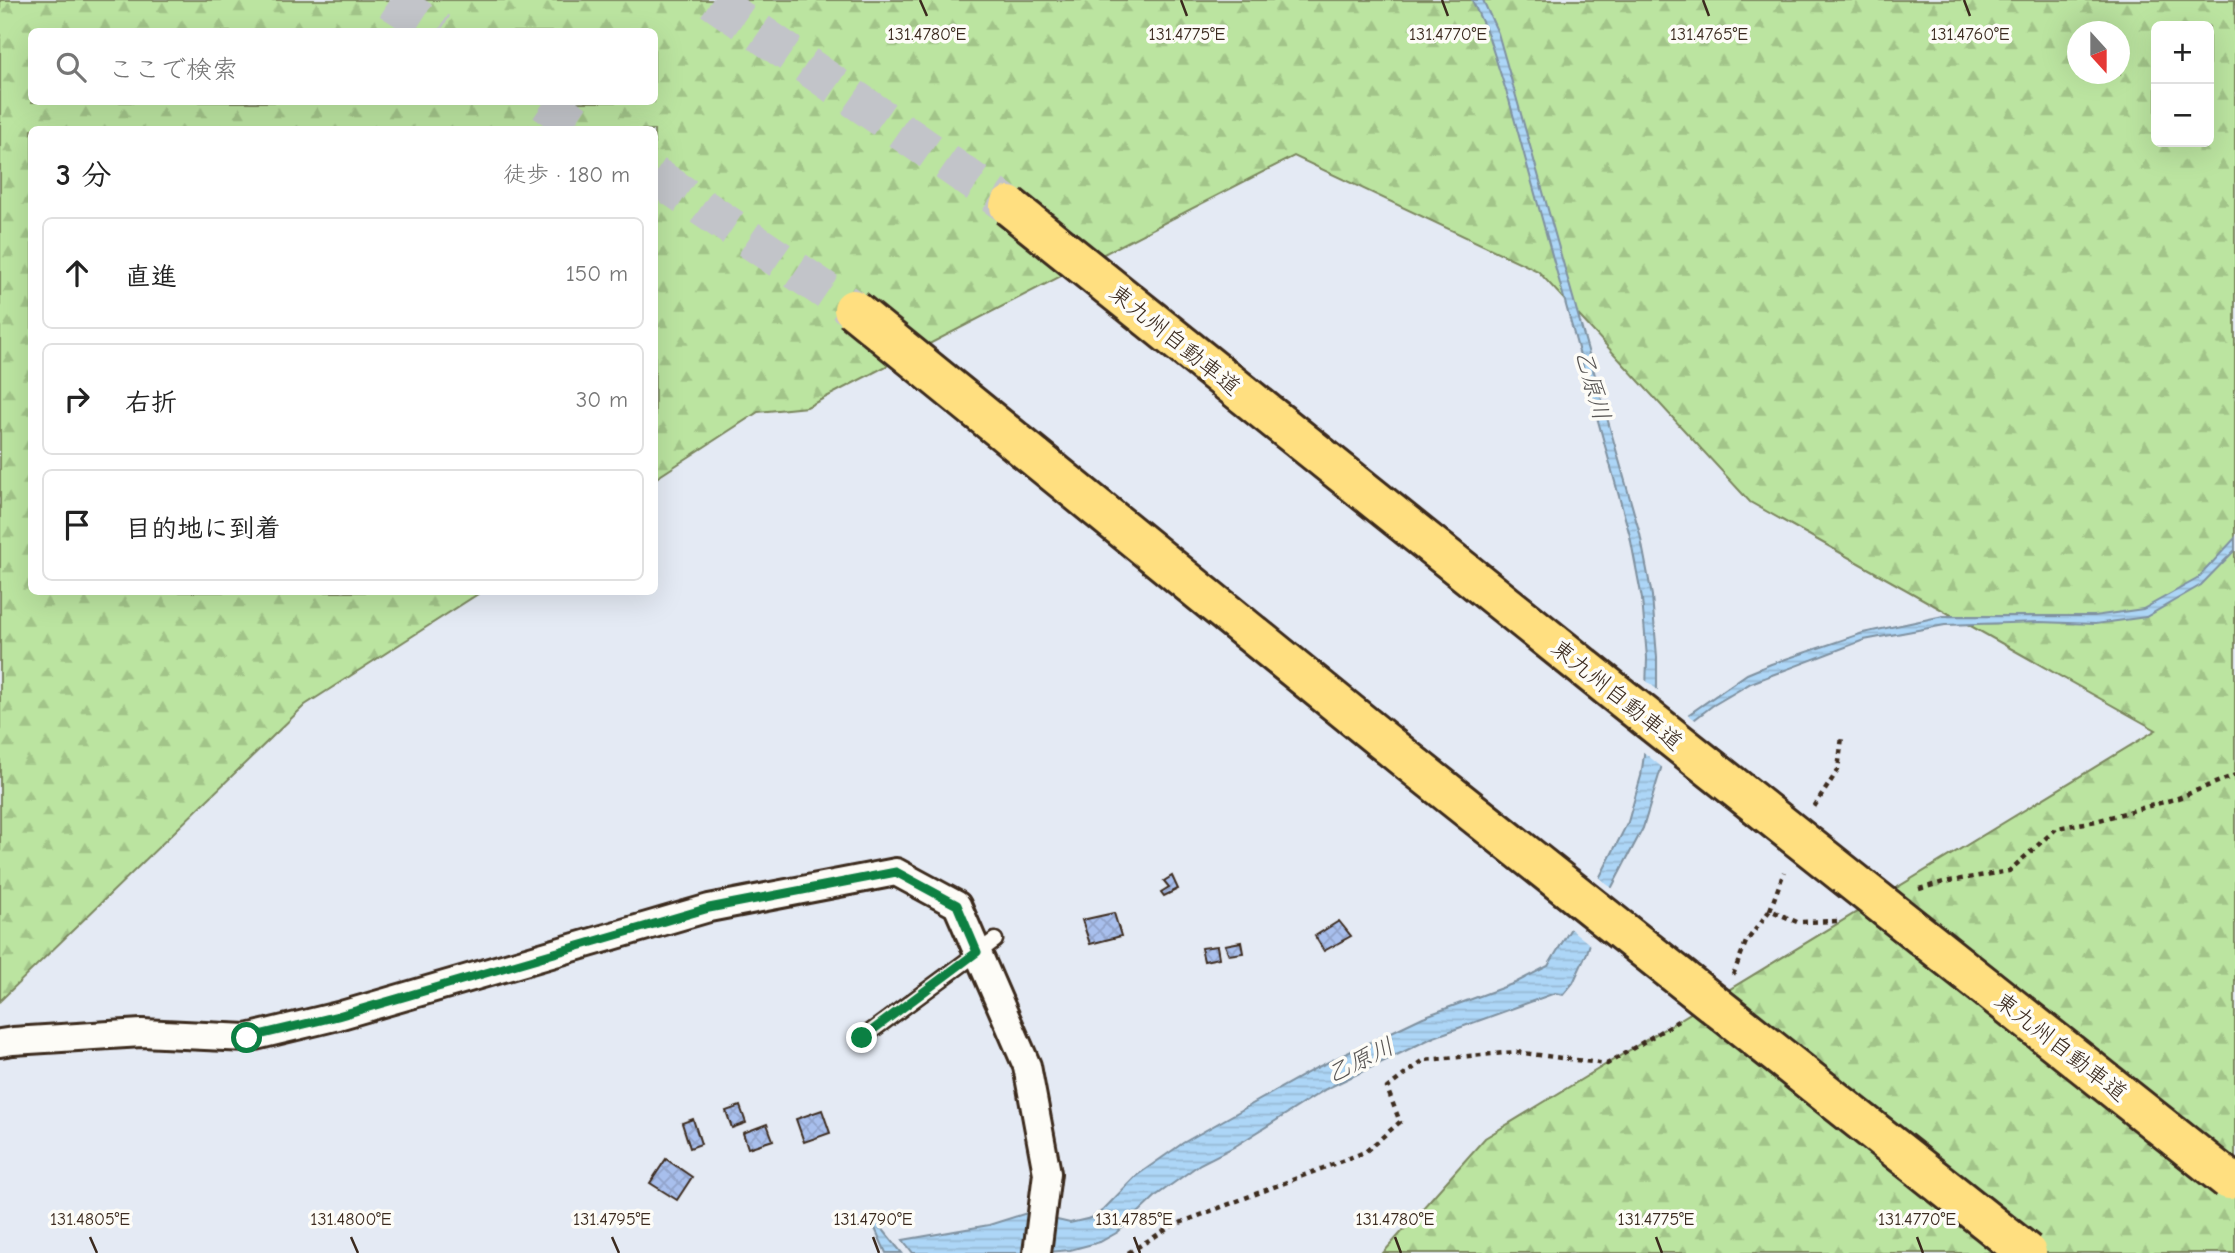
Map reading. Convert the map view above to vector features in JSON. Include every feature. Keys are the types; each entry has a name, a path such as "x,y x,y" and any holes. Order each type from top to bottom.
{"highway":[{"name":"東九州自動車道","path":"1009,206 1628,703 2229,1180"},
{"path":"853,309 1429,778 2027,1253"}],"street":[{"path":"0,1043 142,1032 247,1038 338,1016 709,908 896,872 957,905 986,946 1027,1066 1047,1173 1037,1253"}],"lane":[{"path":"862,1038 986,946"}],"green space":[{"path":"0,0 2235,0 2235,1253 1383,1253 1485,1138 2156,730 1750,502 1538,271 1294,156 807,407 758,412 658,477 658,126 28,126 28,595 476,595 305,705 0,1001"}],"water":[{"name":"乙原川","path":"1472,0 1483,0 1498,33 1640,534 1652,596 1657,657 1657,724 1682,719 1747,674 1863,633 1943,616 2094,616 2143,609 2197,579 2235,538 2235,550 2201,585 2146,617 2095,624 2040,622 1945,625 1864,640 1751,683 1712,706 1686,726 1663,762 1643,828 1602,906 1587,953 1573,983 1563,995 1555,993 1434,1037 1326,1089 1234,1147 1200,1164 1157,1195 1118,1232 1100,1242 1070,1250 1038,1253 913,1253 903,1240 989,1225 1027,1213 1070,1223 1091,1218 1103,1210 1136,1176 1183,1143 1316,1068 1423,1017 1515,983 1548,966 1588,900 1628,822 1644,755 1647,658 1642,599 1630,536 1509,100 1488,35"},
{"path":"876,1221 902,1253 886,1253 873,1224"}],"pier":[{"path":"1643,678 1660,692 1663,736 1685,712 1698,722 1676,744 1664,769 1641,750"},
{"path":"1597,876 1614,890 1605,907 1592,946 1568,927"}],"building":[{"path":"1172,876 1178,889 1164,896 1161,892 1169,887 1164,881"},
{"path":"1114,913 1121,936 1090,944 1082,920"},
{"path":"1339,921 1351,936 1324,951 1315,936"},
{"path":"1241,942 1243,953 1229,955 1225,945"},
{"path":"1217,946 1219,958 1204,961 1201,948"},
{"path":"740,1106 746,1123 732,1128 726,1111"},
{"path":"822,1110 830,1133 804,1142 796,1119"},
{"path":"693,1119 701,1144 690,1148 682,1123"},
{"path":"767,1124 773,1140 748,1148 743,1133"},
{"path":"666,1159 692,1177 677,1200 650,1183"}],"tunnel":[{"path":"390,0 434,28"},
{"path":"712,0 1009,206"},
{"path":"548,105 580,126"},
{"path":"658,178 853,309"}],"route":[{"path":"247,1038 338,1016 709,908 896,872 957,905 977,952 862,1038"}]}
